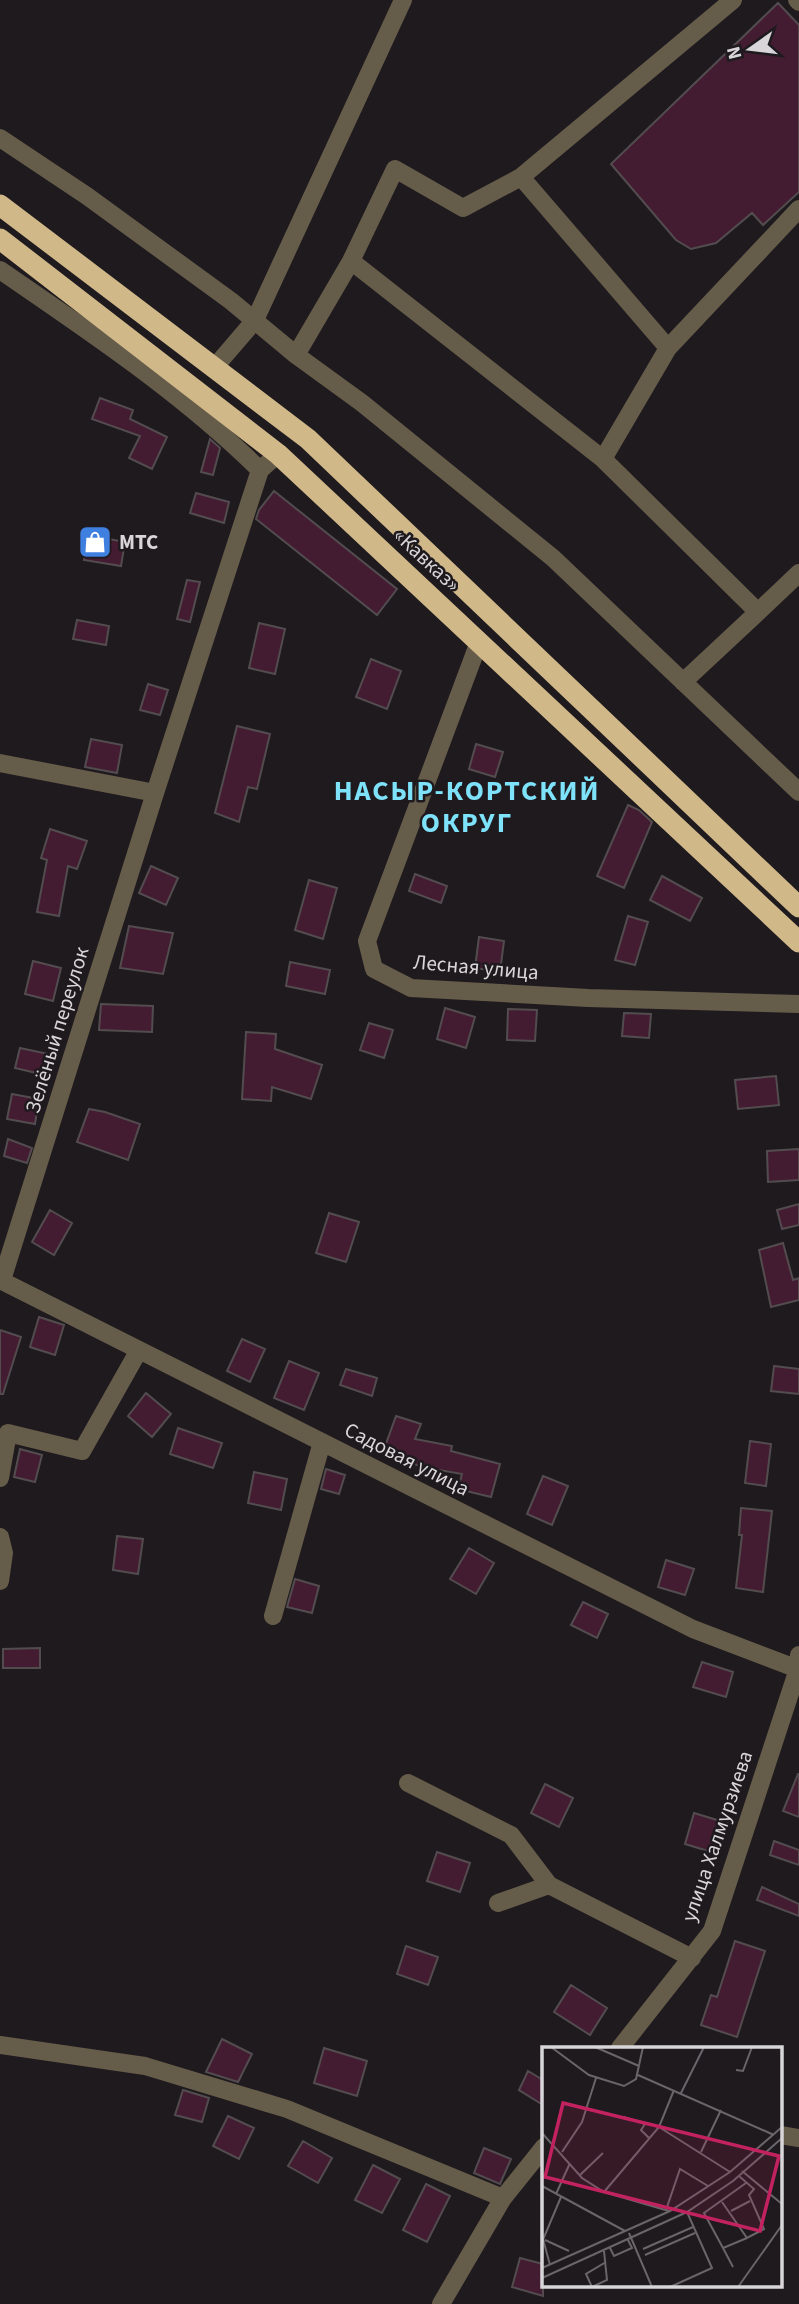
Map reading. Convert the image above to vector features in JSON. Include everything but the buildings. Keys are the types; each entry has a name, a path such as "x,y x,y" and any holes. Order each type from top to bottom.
{"highway":[{"name":"«Кавказ»","path":"0,205 308,439 799,907"},
{"name":"«Кавказ»","path":"0,239 278,454 799,942"}],"street":[{"path":"214,368 255,320 403,0"},
{"path":"296,355 351,261 395,169 463,208 522,177 733,0"},
{"path":"0,138 87,196 255,320 553,558 798,789"},
{"path":"522,177 668,348"},
{"path":"603,459 668,348 799,209"},
{"path":"351,261 603,459 758,612"},
{"path":"0,270 115,348 233,442 260,470 278,454"},
{"name":"Зелёный переулок","path":"1,1280 260,470"},
{"path":"683,682 799,573"},
{"name":"Лесная улица","path":"479,642 367,941 374,970 411,988 588,998 799,1003"},
{"path":"0,763 155,793"},
{"name":"Садовая улица","path":"1,1280 693,1629 798,1662"},
{"path":"0,1478 8,1433 82,1451 139,1350"},
{"path":"273,1615 322,1442"},
{"path":"0,1537 4,1553 0,1581"},
{"name":"улица Халмурзиева","path":"622,2047 712,1931 798,1662"},
{"path":"408,1783 511,1835 549,1885 692,1958"},
{"path":"498,1903 549,1885"},
{"path":"0,2045 145,2066 287,2109 503,2198"},
{"path":"441,2304 503,2198 542,2149"}],"place":[{"name":"МТС","path":"95,542"}],"district":[{"name":"НАСЫР-КОРТСКИЙ ОКРУГ","path":"467,807"}]}
